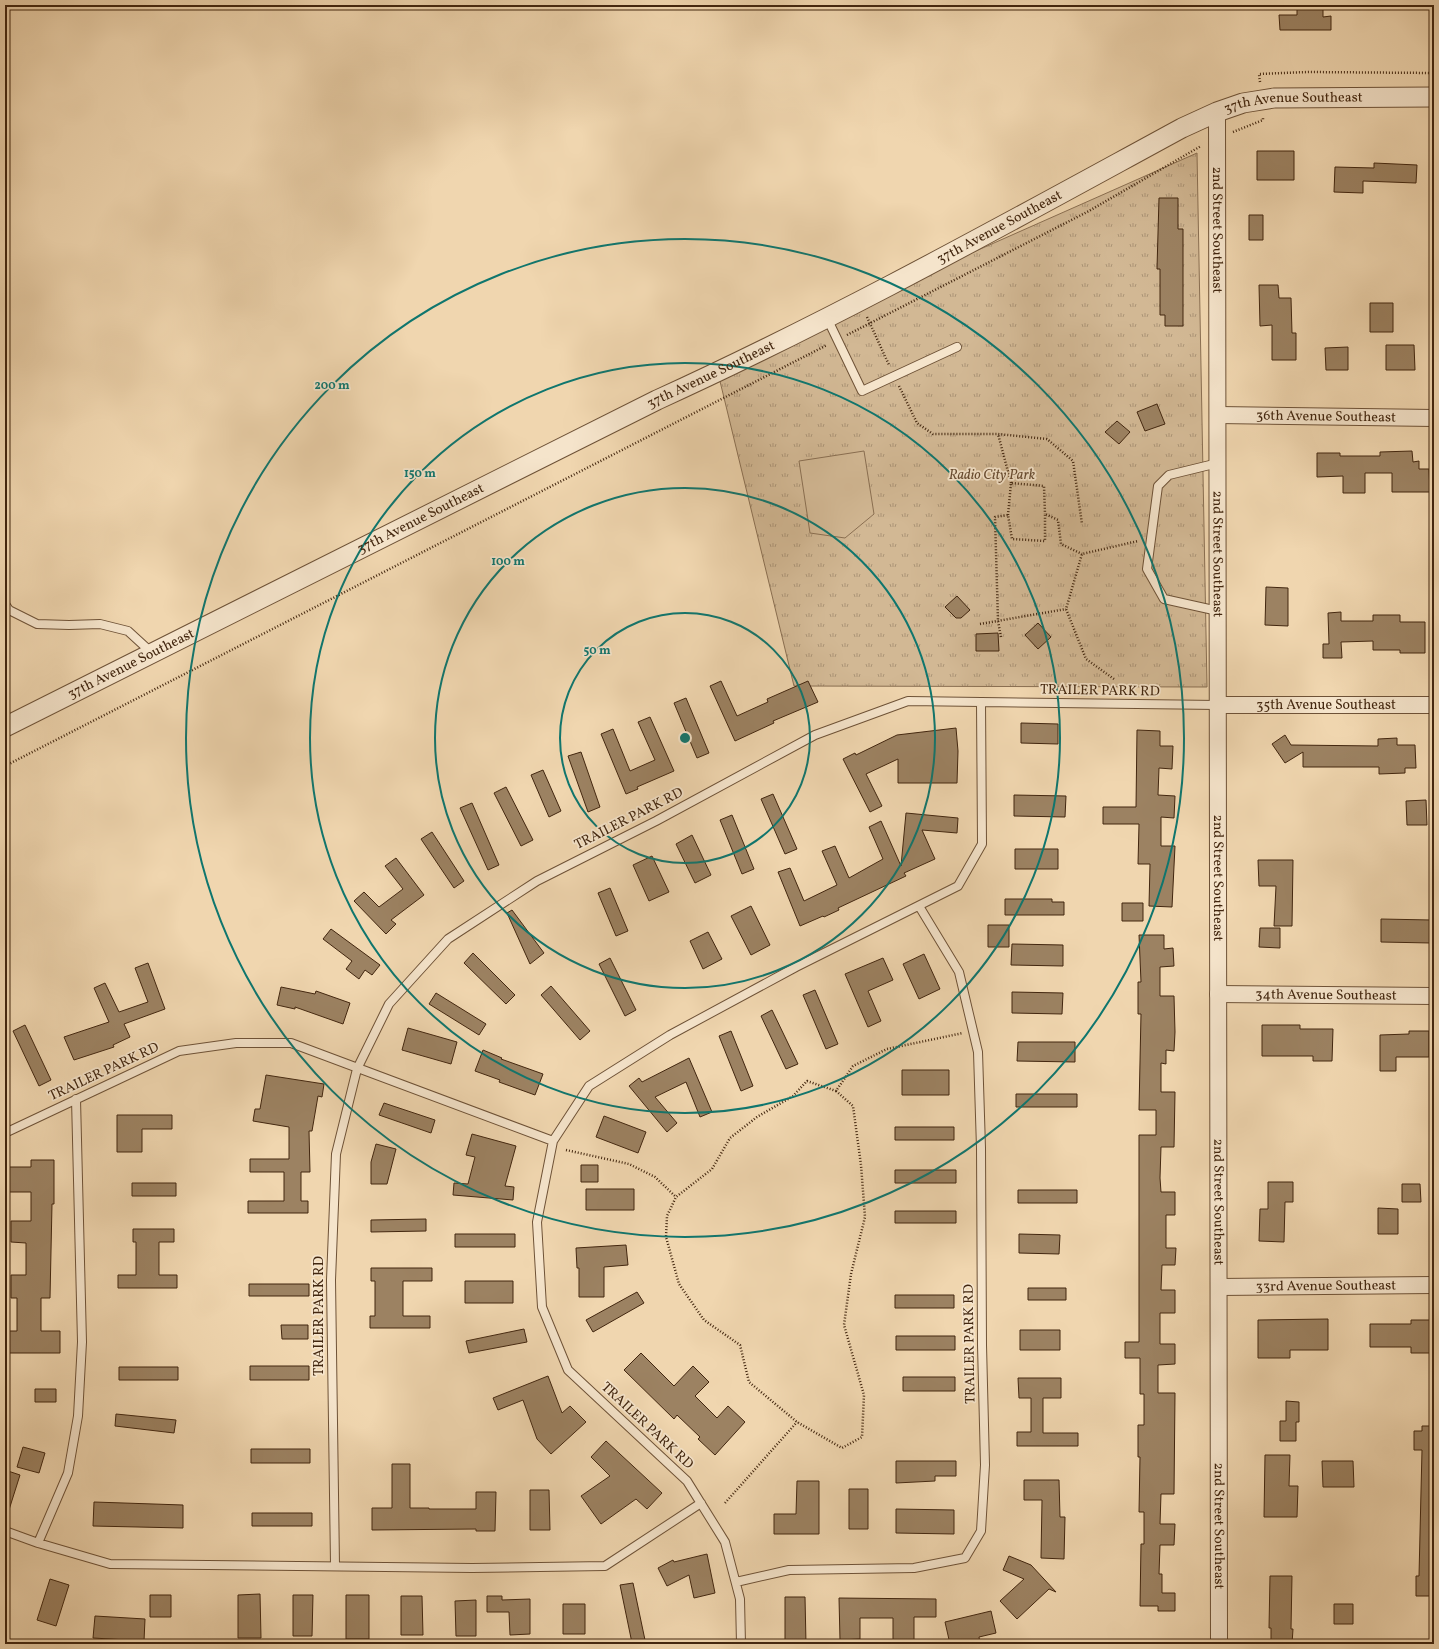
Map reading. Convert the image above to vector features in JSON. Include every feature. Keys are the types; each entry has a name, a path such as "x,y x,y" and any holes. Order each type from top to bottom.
{"street":[{"name":"37th Avenue Southeast","path":"5,727 419,518 860,301 941,259 1182,128 1217,112 1243,103 1274,98 1434,97"},
{"name":"2nd Street Southeast","path":"1217,112 1219,1644"},
{"name":"36th Avenue Southeast","path":"1218,415 1434,418"},
{"name":"35th Avenue Southeast","path":"1218,705 1434,705"},
{"name":"34th Avenue Southeast","path":"1218,994 1434,996"},
{"name":"33rd Avenue Southeast","path":"1218,1286 1434,1285"}],"lane":[{"path":"826,317 862,391 957,347"},
{"path":"1218,463 1169,475 1158,486 1147,569 1164,598 1218,611"},
{"path":"5,604 9,610 37,624 69,626 100,624 128,631 152,654"},
{"name":"TRAILER PARK RD","path":"335,1565 331,1280 336,1154 357,1069 389,1004 448,940 537,881 656,821 815,735 908,701 1218,705"},
{"name":"TRAILER PARK RD","path":"741,1644 740,1599 725,1542 687,1481 568,1370 544,1314 542,1306 537,1222 553,1141 590,1086 670,1035 768,982 958,886 982,844 981,702"},
{"name":"TRAILER PARK RD","path":"736,1582 789,1570 914,1568 965,1558 981,1531 985,1465 982,1345 981,1156 978,1052 959,972 919,906"},
{"name":"TRAILER PARK RD","path":"5,1133 179,1051 236,1043 291,1043 357,1069 553,1141"},
{"path":"38,1543 68,1473 78,1416 82,1342 76,1099"},
{"path":"5,1531 38,1543 110,1564 335,1565 472,1568 605,1566 701,1503"}],"path":[{"path":"1259,74 1308,72 1434,73"},
{"path":"5,766 1089,211 1197,148 1263,120"},
{"path":"860,301 894,376 918,422 933,434 998,434 1047,439 1073,461 1082,524"},
{"path":"998,434 1011,483 1008,515 1012,539 1045,540 1044,486 1011,483"},
{"path":"1045,514 1058,520 1061,544 1082,554 1136,541 1150,542"},
{"path":"1001,637 998,621 995,517 1008,515"},
{"path":"1082,554 1066,609 1086,659 1114,679"},
{"path":"980,624 1066,609"},
{"path":"836,1091 853,1066 887,1049 965,1032"},
{"path":"807,1080 836,1091 853,1106 861,1166 865,1217 851,1274 844,1325 864,1394 862,1437 842,1448 797,1422 749,1382 740,1345 704,1320 679,1284 666,1237 667,1216 676,1197 712,1169 730,1138 757,1118 793,1096 807,1080"},
{"path":"566,1150 629,1164 655,1177 676,1197"},
{"path":"725,1503 797,1422"}],"green space":[{"name":"Radio City Park","path":"1197,153 1207,687 794,686 718,373 827,317"},
{"path":"864,451 874,514 845,538 810,533 799,461"}],"building":[{"path":"1297,5 1323,5 1323,17 1331,16 1331,30 1280,30 1279,15 1297,15"},
{"path":"1257,151 1294,151 1294,180 1257,180"},
{"path":"1374,163 1417,165 1416,183 1363,181 1363,193 1334,192 1335,167 1374,168"},
{"path":"1159,198 1178,198 1178,229 1183,229 1183,326 1165,326 1165,315 1160,315 1160,269 1157,269"},
{"path":"1249,215 1263,215 1263,240 1249,240"},
{"path":"1259,285 1278,285 1279,298 1291,298 1292,333 1296,333 1296,360 1272,360 1272,325 1260,326"},
{"path":"1370,303 1393,303 1393,332 1370,332"},
{"path":"1386,345 1414,345 1415,370 1386,370"},
{"path":"1348,347 1348,370 1326,370 1325,348"},
{"path":"1157,404 1165,424 1145,431 1137,412"},
{"path":"1117,421 1130,432 1119,444 1105,432"},
{"path":"1412,451 1413,462 1419,461 1419,469 1429,469 1430,492 1392,492 1392,473 1365,473 1365,493 1343,493 1343,476 1317,477 1317,453 1340,453 1340,456 1380,456 1380,452"},
{"path":"1266,587 1288,588 1288,626 1265,625"},
{"path":"957,596 970,610 961,618 956,618 945,607"},
{"path":"1341,612 1341,621 1373,621 1373,615 1400,615 1400,622 1425,622 1425,653 1400,653 1400,650 1373,650 1373,641 1341,642 1342,658 1323,658 1323,644 1329,644 1328,613"},
{"path":"1038,623 1051,637 1038,649 1025,635"},
{"path":"998,633 999,651 976,651 976,634"},
{"path":"721,681 737,716 768,702 767,699 808,681 818,702 773,721 774,723 735,741 710,686"},
{"path":"686,698 709,753 697,758 674,703"},
{"path":"650,717 674,771 637,787 638,789 626,794 601,734 613,729 630,771 655,760 638,722"},
{"path":"1021,723 1058,724 1058,744 1021,743"},
{"path":"956,728 958,751 957,783 898,783 898,759 866,774 882,806 870,812 843,759 855,753 856,755 897,735"},
{"path":"1137,730 1160,731 1160,746 1173,746 1172,769 1159,768 1158,795 1175,796 1174,818 1161,817 1161,846 1175,846 1172,907 1149,906 1150,864 1138,864 1139,824 1103,824 1103,807 1136,807"},
{"path":"1285,735 1291,745 1378,746 1378,739 1397,738 1397,745 1415,745 1416,768 1405,768 1405,773 1379,774 1379,767 1303,767 1303,752 1285,763 1272,744"},
{"path":"581,752 600,807 588,812 568,756"},
{"path":"543,770 561,811 549,817 531,775"},
{"path":"506,787 533,840 521,846 494,793"},
{"path":"773,794 797,849 785,854 761,799"},
{"path":"1014,795 1066,796 1065,817 1014,816"},
{"path":"1426,800 1427,825 1407,825 1406,801"},
{"path":"472,803 499,865 488,870 460,808"},
{"path":"906,813 958,818 957,833 922,830 935,859 904,873 906,876 838,908 839,910 800,926 778,872 790,868 804,901 837,885 822,851 835,846 849,878 883,859 869,827 881,821 901,866"},
{"path":"732,815 754,869 742,874 720,820"},
{"path":"432,832 464,881 454,888 421,839"},
{"path":"692,835 711,875 695,883 676,844"},
{"path":"1015,849 1058,849 1058,869 1015,869"},
{"path":"652,856 669,892 649,901 633,865"},
{"path":"396,858 424,895 391,920 396,924 386,934 354,901 364,892 379,907 403,889 385,866"},
{"path":"1258,860 1293,860 1292,926 1274,926 1276,886 1259,886"},
{"path":"610,888 628,931 616,936 598,893"},
{"path":"1005,899 1052,899 1052,902 1064,902 1064,915 1005,915"},
{"path":"1122,903 1143,903 1143,921 1122,921"},
{"path":"751,906 770,945 751,955 731,916"},
{"path":"512,910 544,953 530,964 507,913"},
{"path":"1381,919 1431,920 1431,943 1381,942"},
{"path":"988,925 1009,925 1009,947 988,947"},
{"path":"1260,928 1280,928 1280,948 1259,947"},
{"path":"331,929 380,965 372,975 365,970 359,979 346,969 352,961 323,939"},
{"path":"708,932 722,959 703,969 690,941"},
{"path":"1139,935 1164,935 1164,949 1173,948 1174,966 1160,967 1160,996 1174,996 1174,1051 1166,1050 1166,1064 1161,1063 1161,1092 1175,1092 1174,1147 1161,1147 1160,1178 1161,1192 1175,1192 1175,1215 1166,1215 1166,1248 1176,1248 1175,1265 1162,1265 1161,1290 1175,1290 1175,1313 1160,1313 1160,1344 1175,1344 1175,1364 1158,1365 1158,1393 1175,1393 1174,1494 1161,1494 1160,1524 1175,1524 1174,1545 1160,1545 1159,1574 1162,1574 1162,1593 1175,1593 1175,1611 1158,1611 1158,1606 1140,1606 1141,1544 1144,1544 1144,1512 1139,1512 1140,1457 1138,1457 1138,1425 1144,1425 1144,1394 1140,1394 1140,1358 1125,1358 1125,1342 1139,1342 1139,1135 1156,1135 1156,1110 1139,1110 1141,1014 1138,1014 1138,982 1141,982"},
{"path":"1012,944 1063,945 1063,966 1011,965"},
{"path":"473,953 515,995 506,1004 464,963"},
{"path":"924,954 940,989 919,999 903,964"},
{"path":"610,958 636,1010 625,1016 599,964"},
{"path":"883,958 893,980 868,991 881,1021 868,1027 845,974"},
{"path":"148,963 165,1009 124,1024 130,1037 113,1045 114,1047 74,1060 64,1037 109,1022 94,988 105,983 119,1012 148,1002 135,968"},
{"path":"551,986 590,1031 580,1040 541,995"},
{"path":"281,987 315,994 316,991 350,1003 343,1024 295,1007 295,1009 277,1005"},
{"path":"815,990 838,1044 826,1049 803,995"},
{"path":"1012,992 1063,993 1062,1014 1012,1013"},
{"path":"436,993 486,1024 479,1035 429,1004"},
{"path":"772,1010 798,1064 786,1069 761,1016"},
{"path":"25,1025 51,1080 39,1086 13,1031"},
{"path":"1262,1025 1300,1025 1300,1029 1333,1029 1332,1061 1313,1061 1313,1056 1262,1056"},
{"path":"408,1028 457,1042 451,1064 402,1050"},
{"path":"731,1031 753,1086 741,1091 719,1036"},
{"path":"1409,1031 1429,1031 1429,1057 1396,1057 1396,1071 1380,1071 1380,1035 1409,1034"},
{"path":"1018,1042 1075,1042 1075,1062 1017,1061"},
{"path":"483,1050 502,1058 501,1059 543,1074 535,1095 499,1082 500,1080 475,1071"},
{"path":"689,1058 712,1112 700,1117 686,1082 655,1097 677,1123 667,1132 629,1086 639,1078 642,1082"},
{"path":"902,1070 949,1070 949,1095 902,1095"},
{"path":"266,1075 324,1084 322,1097 318,1096 312,1131 309,1131 310,1172 301,1172 301,1201 308,1201 308,1213 248,1213 248,1201 284,1201 284,1172 250,1172 250,1159 289,1159 289,1127 253,1121 255,1109 260,1109"},
{"path":"1016,1094 1077,1094 1077,1107 1016,1107"},
{"path":"384,1103 435,1120 431,1133 379,1115"},
{"path":"117,1115 172,1115 172,1129 142,1129 142,1152 117,1152"},
{"path":"604,1116 646,1132 638,1153 596,1137"},
{"path":"895,1127 954,1127 954,1140 895,1140"},
{"path":"472,1134 516,1146 505,1186 514,1187 513,1200 453,1195 454,1183 468,1184 475,1157 466,1155"},
{"path":"376,1144 396,1149 387,1184 371,1184 371,1162"},
{"path":"31,1160 54,1160 54,1204 52,1204 50,1298 41,1298 41,1331 60,1331 60,1353 5,1353 5,1331 17,1331 17,1298 11,1298 11,1275 26,1275 26,1243 11,1242 11,1221 31,1221 31,1192 5,1192 5,1167 31,1167"},
{"path":"581,1165 598,1165 598,1182 581,1182"},
{"path":"895,1170 956,1170 956,1183 895,1183"},
{"path":"1268,1182 1293,1182 1293,1202 1285,1202 1284,1242 1259,1241 1260,1209 1268,1209"},
{"path":"132,1183 176,1183 176,1196 132,1196"},
{"path":"1402,1184 1420,1184 1421,1202 1402,1202"},
{"path":"586,1189 634,1189 634,1210 586,1210"},
{"path":"1018,1190 1077,1190 1077,1203 1018,1203"},
{"path":"1378,1208 1398,1209 1398,1234 1378,1234"},
{"path":"895,1211 956,1211 956,1223 895,1223"},
{"path":"426,1219 426,1231 371,1232 371,1220"},
{"path":"133,1229 174,1229 174,1242 159,1242 159,1275 177,1275 177,1288 118,1288 118,1275 136,1275 136,1242 133,1242"},
{"path":"455,1234 515,1234 515,1247 455,1247"},
{"path":"1019,1234 1060,1235 1059,1254 1019,1253"},
{"path":"626,1245 628,1265 604,1267 604,1297 579,1297 579,1268 577,1268 576,1248"},
{"path":"371,1268 432,1268 432,1281 403,1281 403,1316 430,1316 430,1328 370,1328 370,1316 375,1316 375,1281 371,1281"},
{"path":"465,1281 513,1281 513,1303 465,1303"},
{"path":"249,1284 309,1284 309,1296 249,1296"},
{"path":"1028,1288 1066,1288 1066,1300 1028,1300"},
{"path":"637,1292 644,1303 593,1332 586,1320"},
{"path":"895,1295 954,1295 954,1308 895,1308"},
{"path":"1328,1319 1328,1350 1290,1350 1290,1358 1258,1358 1258,1320"},
{"path":"1411,1320 1433,1320 1433,1353 1411,1353 1411,1347 1370,1347 1370,1324 1411,1324"},
{"path":"281,1325 308,1325 308,1339 282,1339"},
{"path":"524,1329 527,1342 469,1353 466,1341"},
{"path":"1020,1330 1060,1330 1060,1350 1020,1350"},
{"path":"896,1336 955,1336 955,1350 896,1350"},
{"path":"641,1353 674,1386 693,1366 709,1382 695,1396 717,1418 728,1406 745,1422 715,1455 698,1439 700,1437 677,1415 674,1419 624,1370"},
{"path":"250,1366 309,1366 309,1380 250,1380"},
{"path":"119,1367 178,1367 178,1380 119,1380"},
{"path":"548,1376 562,1413 570,1406 586,1422 551,1454 537,1439 523,1400 498,1410 493,1398"},
{"path":"903,1377 955,1377 955,1391 903,1391"},
{"path":"1018,1378 1061,1378 1061,1398 1043,1398 1043,1433 1078,1433 1078,1446 1017,1446 1017,1432 1031,1432 1031,1398 1019,1398"},
{"path":"35,1389 56,1389 56,1402 35,1402"},
{"path":"1286,1401 1299,1402 1299,1422 1296,1422 1296,1441 1280,1441 1280,1421 1286,1421"},
{"path":"116,1414 176,1420 174,1433 115,1426"},
{"path":"1422,1426 1434,1426 1434,1596 1416,1596 1416,1576 1419,1576 1422,1450 1414,1450 1414,1431 1422,1431"},
{"path":"606,1441 662,1493 647,1509 636,1499 601,1524 581,1496 610,1476 591,1457"},
{"path":"23,1447 45,1453 39,1473 17,1467"},
{"path":"251,1449 310,1449 310,1463 251,1463"},
{"path":"1265,1455 1290,1455 1289,1486 1298,1486 1297,1517 1264,1517"},
{"path":"896,1461 956,1461 956,1476 935,1476 935,1481 896,1483"},
{"path":"1322,1461 1353,1461 1354,1487 1323,1487"},
{"path":"392,1464 410,1464 410,1508 476,1509 476,1492 496,1492 495,1531 476,1531 476,1529 372,1530 372,1508 392,1508"},
{"path":"5,1470 20,1475 8,1513 5,1512"},
{"path":"1024,1480 1059,1480 1060,1517 1065,1517 1064,1559 1041,1558 1042,1500 1024,1500"},
{"path":"797,1481 819,1481 819,1534 774,1534 774,1514 796,1514"},
{"path":"849,1489 868,1489 868,1529 849,1529"},
{"path":"530,1490 549,1490 550,1530 530,1530"},
{"path":"94,1502 183,1505 183,1528 93,1526"},
{"path":"896,1509 954,1510 954,1534 896,1533"},
{"path":"252,1513 312,1513 312,1526 252,1526"},
{"path":"707,1554 715,1593 694,1598 689,1575 667,1586 658,1568 673,1560 674,1562"},
{"path":"1009,1556 1031,1565 1056,1592 1049,1589 1017,1619 1000,1601 1024,1579 1003,1570"},
{"path":"1270,1576 1292,1576 1292,1644 1271,1644 1271,1628 1269,1628"},
{"path":"50,1579 69,1585 56,1626 37,1620"},
{"path":"633,1583 645,1640 632,1643 620,1585"},
{"path":"260,1594 261,1638 238,1638 238,1595"},
{"path":"150,1595 171,1595 171,1617 150,1617"},
{"path":"293,1595 313,1595 312,1636 293,1636"},
{"path":"346,1595 369,1595 369,1639 346,1639"},
{"path":"401,1596 422,1596 423,1635 401,1635"},
{"path":"487,1596 502,1596 502,1600 530,1599 530,1634 510,1635 509,1612 487,1612"},
{"path":"785,1597 805,1597 806,1644 785,1644"},
{"path":"839,1598 936,1599 936,1617 914,1617 914,1644 893,1644 893,1618 860,1618 860,1639 840,1640"},
{"path":"476,1600 476,1636 456,1636 455,1601"},
{"path":"563,1604 585,1604 585,1634 563,1634"},
{"path":"1334,1604 1353,1604 1353,1624 1334,1624"},
{"path":"991,1611 996,1633 979,1637 980,1644 950,1644 945,1622"},
{"path":"95,1616 145,1619 144,1641 93,1638"}]}
